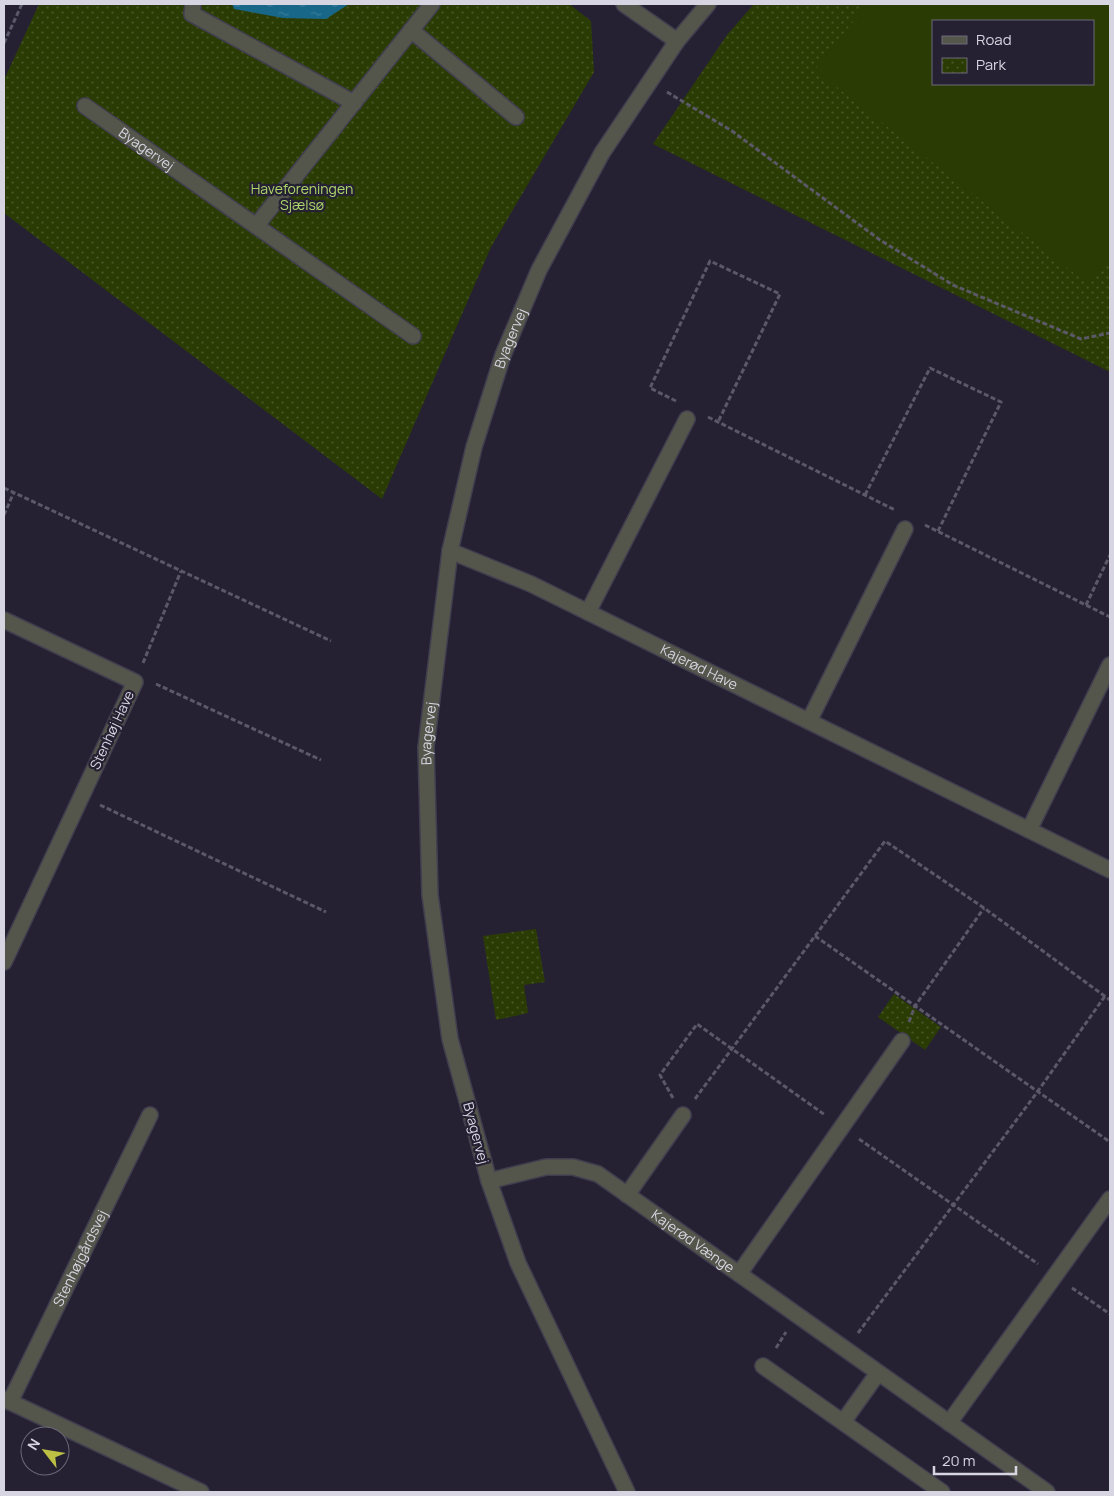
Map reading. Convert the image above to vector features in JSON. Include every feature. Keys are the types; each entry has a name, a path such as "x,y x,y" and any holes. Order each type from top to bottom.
{"street":[{"path":"193,4 192,14 354,103"},
{"path":"256,226 432,4"},
{"path":"624,4 677,41"},
{"name":"Byagervej","path":"627,1492 518,1263 488,1181 450,1039 430,895 426,747 450,551 474,447 503,355 538,270 602,153 677,41 708,4"},
{"path":"411,30 516,117"},
{"name":"Byagervej","path":"85,106 413,336"},
{"path":"588,612 690,412"},
{"path":"809,722 905,529"},
{"name":"Kajerød Have","path":"450,551 530,584 588,612 1110,870"},
{"name":"Stenhøj Have","path":"4,620 135,682 4,962"},
{"path":"1029,830 1110,665"},
{"path":"739,1274 902,1041"},
{"name":"Stenhøjgårdsvej","path":"150,1115 7,1401 201,1492"},
{"path":"627,1195 683,1115"},
{"name":"Kajerød Vænge","path":"488,1181 546,1167 573,1167 598,1174 1047,1492"},
{"path":"949,1423 1110,1199"},
{"path":"764,1366 942,1492"},
{"path":"843,1422 878,1373"}],"path":[{"path":"4,43 22,4"},
{"path":"650,82 732,131 880,240 953,284 1081,339 1110,333"},
{"path":"718,422 780,294 710,261 650,388 690,412 718,422 900,512"},
{"path":"865,495 930,368 1000,402 938,532"},
{"path":"4,488 331,641"},
{"path":"4,515 14,492"},
{"path":"923,524 1110,617"},
{"path":"1086,605 1110,555"},
{"path":"181,571 135,682 148,681 320,760"},
{"path":"81,796 326,912"},
{"path":"1110,1000 984,908 885,841 733,1049 683,1115 660,1075 697,1024 733,1049 842,1127 1110,1314"},
{"path":"902,1041 915,1006 984,908"},
{"path":"815,936 1110,1142"},
{"path":"846,1349 1038,1091 1105,996"},
{"path":"764,1366 798,1315"}],"green space":[{"name":"Haveforeningen Sjælsø","path":"39,4 569,4 591,21 594,72 491,247 382,499 4,213 4,80"},
{"path":"754,4 1110,4 1110,372 653,144 727,35"},
{"path":"867,4 1110,4 1110,258 1089,285 815,70"},
{"path":"536,929 545,982 524,985 528,1013 496,1020 483,936"},
{"path":"894,994 941,1027 925,1050 878,1017"}],"water":[{"path":"232,4 349,4 326,19 283,18 234,9"}]}
